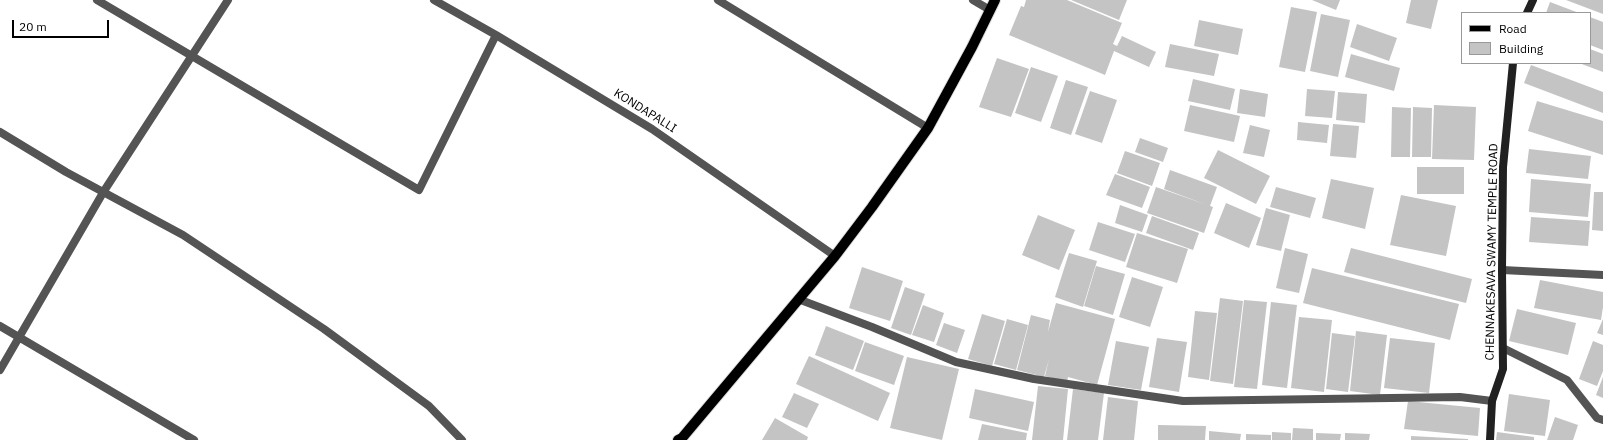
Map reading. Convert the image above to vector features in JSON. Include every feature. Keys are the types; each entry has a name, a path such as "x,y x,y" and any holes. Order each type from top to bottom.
{"main road":[{"path":"678,440 687,432 834,256 872,207 928,128 972,47 995,0"},
{"path":"1527,12 1533,0"},
{"name":"CHENNAKESAVA SWAMY TEMPLE ROAD","path":"1490,440 1492,401 1503,369 1503,166 1513,64"}],"street":[{"path":"97,0 419,190 496,34"},
{"path":"0,370 104,191 228,0"},
{"name":"KONDAPALLI","path":"434,0 496,34 652,129 834,256"},
{"path":"718,0 928,128"},
{"path":"973,0 990,10"},
{"path":"0,132 66,172 104,191 183,235 324,329 429,406 462,440"},
{"path":"1502,270 1603,275"},
{"path":"798,298 956,362 1034,379 1183,401 1460,397 1492,401"},
{"path":"0,326 194,440"},
{"path":"1503,348 1567,380 1597,418 1603,420"}],"building":[{"path":"1026,0 1067,0 1122,23 1113,44 1117,46 1122,36 1156,52 1149,67 1114,51 1105,75 1009,35 1021,6 1024,7"},
{"path":"1071,0 1127,0 1119,20"},
{"path":"1312,0 1340,0 1336,10"},
{"path":"1411,0 1438,0 1431,29 1406,23"},
{"path":"1566,0 1603,0 1603,14"},
{"path":"1550,2 1576,12 1546,12"},
{"path":"1291,7 1317,12 1305,72 1279,67"},
{"path":"1321,14 1350,20 1338,77 1310,71"},
{"path":"1591,17 1603,22 1603,50 1591,45"},
{"path":"1199,20 1243,29 1238,55 1194,46"},
{"path":"1357,24 1397,38 1389,61 1350,47"},
{"path":"1170,44 1219,54 1214,76 1165,67"},
{"path":"1591,49 1603,54 1603,72 1582,64 1591,64"},
{"path":"1351,54 1400,68 1394,91 1345,77"},
{"path":"997,58 1029,69 1011,117 979,107"},
{"path":"1531,65 1603,92 1603,113 1524,83"},
{"path":"1031,67 1058,76 1041,122 1015,113"},
{"path":"1193,79 1235,89 1230,110 1188,101"},
{"path":"1066,80 1088,87 1071,135 1050,128"},
{"path":"1240,89 1268,94 1265,117 1237,113"},
{"path":"1307,89 1335,91 1332,118 1305,116"},
{"path":"1090,91 1117,100 1102,143 1075,134"},
{"path":"1338,92 1367,94 1365,123 1336,120"},
{"path":"1537,101 1603,121 1603,155 1528,131"},
{"path":"1190,105 1240,116 1234,142 1184,131"},
{"path":"1434,105 1476,107 1474,160 1432,159"},
{"path":"1392,107 1411,108 1410,157 1391,157"},
{"path":"1413,107 1432,108 1431,157 1412,157"},
{"path":"1298,122 1329,125 1327,143 1297,140"},
{"path":"1333,124 1359,126 1356,158 1330,156"},
{"path":"1250,125 1270,130 1264,157 1243,153"},
{"path":"1140,138 1168,148 1163,162 1135,152"},
{"path":"1529,149 1591,156 1588,179 1526,173"},
{"path":"1218,150 1270,176 1256,204 1204,178"},
{"path":"1125,151 1160,163 1152,186 1117,173"},
{"path":"1417,167 1464,167 1464,194 1417,194"},
{"path":"1170,170 1217,187 1210,206 1164,189"},
{"path":"1115,174 1150,187 1142,208 1106,195"},
{"path":"1331,179 1374,188 1365,229 1322,218"},
{"path":"1531,179 1591,184 1588,217 1529,212"},
{"path":"1156,187 1213,207 1204,233 1147,213"},
{"path":"1276,187 1316,198 1310,218 1270,207"},
{"path":"1594,192 1603,192 1603,231 1592,230"},
{"path":"1401,195 1456,206 1446,256 1390,245"},
{"path":"1226,203 1261,218 1249,248 1214,233"},
{"path":"1120,205 1148,215 1142,232 1115,223"},
{"path":"1266,208 1290,215 1281,251 1256,245"},
{"path":"1038,215 1075,230 1059,270 1022,255"},
{"path":"1152,216 1199,233 1193,250 1146,233"},
{"path":"1531,217 1590,221 1588,246 1529,242"},
{"path":"1098,222 1135,234 1125,262 1089,250"},
{"path":"1137,233 1188,249 1177,283 1126,267"},
{"path":"1285,248 1308,254 1299,293 1276,288"},
{"path":"1351,248 1472,279 1466,303 1344,272"},
{"path":"1069,253 1097,261 1083,307 1055,297"},
{"path":"1096,266 1125,274 1113,315 1084,306"},
{"path":"862,267 903,281 890,321 849,308"},
{"path":"1312,268 1459,304 1450,340 1303,303"},
{"path":"1132,277 1163,287 1150,327 1119,317"},
{"path":"1540,280 1603,292 1601,320 1534,308"},
{"path":"905,287 925,294 911,335 891,328"},
{"path":"1220,298 1243,301 1233,384 1210,381"},
{"path":"1244,300 1267,302 1257,389 1234,387"},
{"path":"1271,302 1297,305 1287,388 1262,385"},
{"path":"1056,303 1115,319 1097,385 1068,377 1067,382 1045,376 1049,359 1044,377 1017,370 1031,315 1050,320 1048,332"},
{"path":"923,305 944,313 934,342 912,335"},
{"path":"1517,309 1576,323 1568,355 1509,341"},
{"path":"1195,311 1217,313 1209,380 1188,377"},
{"path":"982,314 1005,321 992,366 968,359"},
{"path":"1299,317 1332,320 1324,392 1291,388"},
{"path":"1007,319 1028,325 1016,370 994,364"},
{"path":"1603,319 1603,335 1597,333"},
{"path":"944,323 965,330 957,353 936,345"},
{"path":"826,326 864,341 853,370 815,355"},
{"path":"1356,331 1387,335 1380,395 1350,391"},
{"path":"1332,333 1355,336 1348,392 1326,389"},
{"path":"1157,338 1187,342 1179,392 1149,387"},
{"path":"1390,338 1435,343 1429,393 1384,388"},
{"path":"1116,341 1149,347 1141,390 1108,385"},
{"path":"1593,341 1603,345 1603,371 1597,386 1579,379"},
{"path":"865,342 904,356 894,385 855,371"},
{"path":"809,356 890,393 878,421 796,384"},
{"path":"907,357 959,369 942,440 890,428"},
{"path":"1603,377 1603,398 1596,395"},
{"path":"1038,386 1068,389 1063,440 1032,440"},
{"path":"975,389 1034,402 1028,431 969,418"},
{"path":"1073,389 1104,393 1098,440 1067,440"},
{"path":"794,393 819,404 807,428 782,417"},
{"path":"1509,394 1550,400 1545,436 1504,431"},
{"path":"1108,397 1138,401 1134,440 1103,440"},
{"path":"1408,401 1480,408 1478,436 1404,429"},
{"path":"1555,417 1578,425 1573,440 1547,440"},
{"path":"775,418 808,437 807,440 762,440"},
{"path":"982,424 1027,433 1026,440 978,440"},
{"path":"1158,425 1206,426 1205,440 1158,440"},
{"path":"1293,428 1313,429 1313,440 1292,440"},
{"path":"1209,431 1241,434 1240,440 1209,440"},
{"path":"1272,432 1291,433 1291,440 1272,440"},
{"path":"1497,432 1534,437 1534,440 1496,440"},
{"path":"1316,433 1341,434 1340,440 1316,440"},
{"path":"1345,433 1370,434 1369,440 1345,440"},
{"path":"1246,434 1271,435 1271,440 1246,440"},
{"path":"1411,436 1468,439 1468,440 1411,440"}]}
